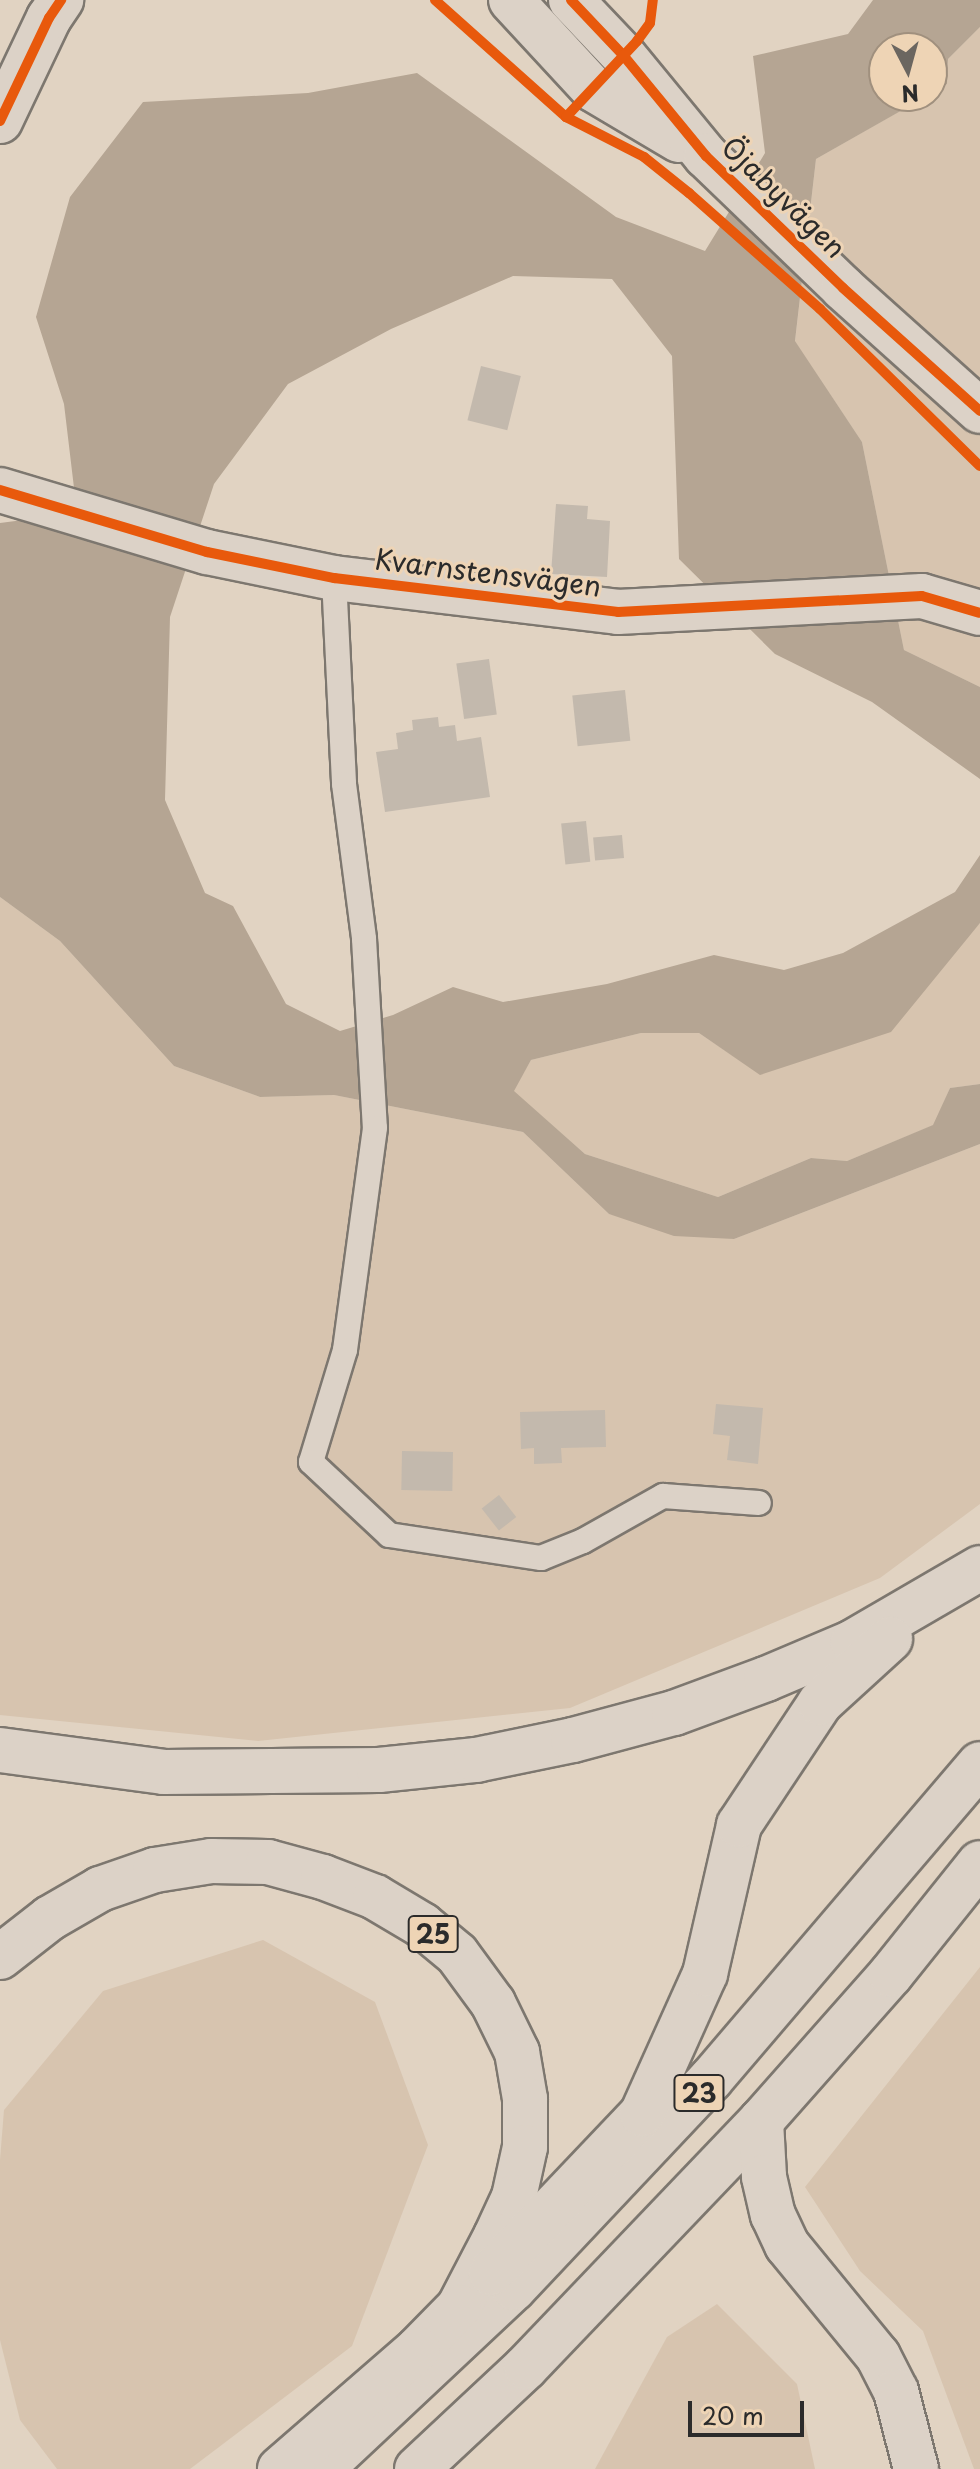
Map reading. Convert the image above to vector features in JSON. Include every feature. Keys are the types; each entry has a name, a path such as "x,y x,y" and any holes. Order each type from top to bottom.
{"main road":[{"path":"0,121 49,18 61,0"},
{"name":"Öjabyvägen","path":"571,0 623,55 706,156 843,288 980,411"},
{"name":"Öjabyvägen","path":"525,5 593,89 706,156"},
{"name":"Kvarnstensvägen","path":"0,490 207,552 334,578 618,612 922,596 980,613"},
{"path":"0,1750 164,1772 379,1770 476,1760 573,1740 674,1713 853,1642 980,1568"},
{"path":"459,2307 642,2114 705,1974 739,1825 820,1703 936,1596"},
{"name":"23","path":"321,2469 514,2288 711,2079 980,1764"},
{"name":"25","path":"0,1957 50,1918 100,1889 155,1870 211,1861 268,1862 323,1877 375,1897 422,1925 457,1954 493,2003 517,2052 525,2099 525,2147 514,2197 459,2307 418,2349 280,2469"},
{"name":"23","path":"417,2469 526,2367 761,2121 891,1974 980,1863"},
{"path":"761,2121 764,2177 773,2215 787,2245 878,2356 896,2391 916,2469"}],"lane":[{"path":"334,578 344,784 364,939 375,1128 345,1350 311,1462 389,1535 541,1558 583,1541 663,1496 759,1503"}],"shaded area":[{"path":"873,0 980,0 980,27 948,59 948,32 868,32 868,112 899,112 816,159 795,341 862,442 904,650 980,687 980,779 872,702 775,654 679,559 672,356 612,279 513,276 391,329 288,384 214,484 170,617 165,800 205,893 233,906 286,1004 340,1031 393,1015 453,987 503,1002 607,984 714,955 784,970 843,953 955,892 980,855 980,923 891,1032 760,1075 699,1033 641,1033 531,1060 514,1091 585,1154 718,1197 811,1158 847,1161 933,1125 950,1088 980,1084 980,1144 734,1239 674,1236 609,1214 523,1132 334,1095 260,1097 174,1066 60,941 0,897 0,523 77,513 64,404 36,317 70,197 143,102 308,93 417,73 616,217 705,251 765,153 753,56 848,34"},
{"path":"980,27 980,687 904,650 862,442 795,342 816,159 898,112 948,112 948,59"},
{"path":"0,897 60,941 174,1066 260,1097 334,1095 523,1132 609,1214 734,1239 980,1144 980,1504 880,1578 570,1708 258,1741 0,1715"},
{"path":"980,923 980,1084 950,1088 934,1125 847,1161 811,1158 718,1197 585,1154 513,1091 531,1060 641,1033 699,1033 760,1074 950,956"},
{"path":"263,1940 375,2002 428,2145 352,2346 190,2469 57,2469 20,2420 0,2340 0,2160 4,2110 103,1991"},
{"path":"980,1967 980,2469 974,2469 923,2331 860,2271 805,2187"},
{"path":"717,2304 797,2384 815,2469 595,2469 667,2337"}],"building":[{"path":"481,366 521,376 507,430 467,420"},
{"path":"556,504 588,506 587,519 610,521 607,577 551,574"},
{"path":"489,659 497,714 464,719 456,664"},
{"path":"625,690 630,741 578,746 572,696"},
{"path":"438,717 439,727 455,725 457,741 481,737 490,797 385,812 376,752 398,749 396,733 413,730 412,720"},
{"path":"586,821 590,862 565,864 561,824"},
{"path":"622,835 624,858 595,860 593,838"},
{"path":"716,1404 763,1408 758,1464 727,1460 730,1436 713,1434"},
{"path":"605,1410 606,1447 561,1448 562,1463 534,1464 534,1448 521,1449 520,1412"},
{"path":"402,1451 453,1452 452,1491 401,1490"},
{"path":"499,1495 516,1517 499,1531 482,1509"}],"cycle path":[{"path":"0,121 49,18 61,0"},
{"path":"435,0 566,117 644,157 689,193 820,309 980,466"},
{"path":"571,0 623,55 706,156 843,288 980,411"},
{"path":"566,117 637,41 650,23 653,0"},
{"path":"0,490 207,552 334,578 618,612 922,596 980,613"}]}
